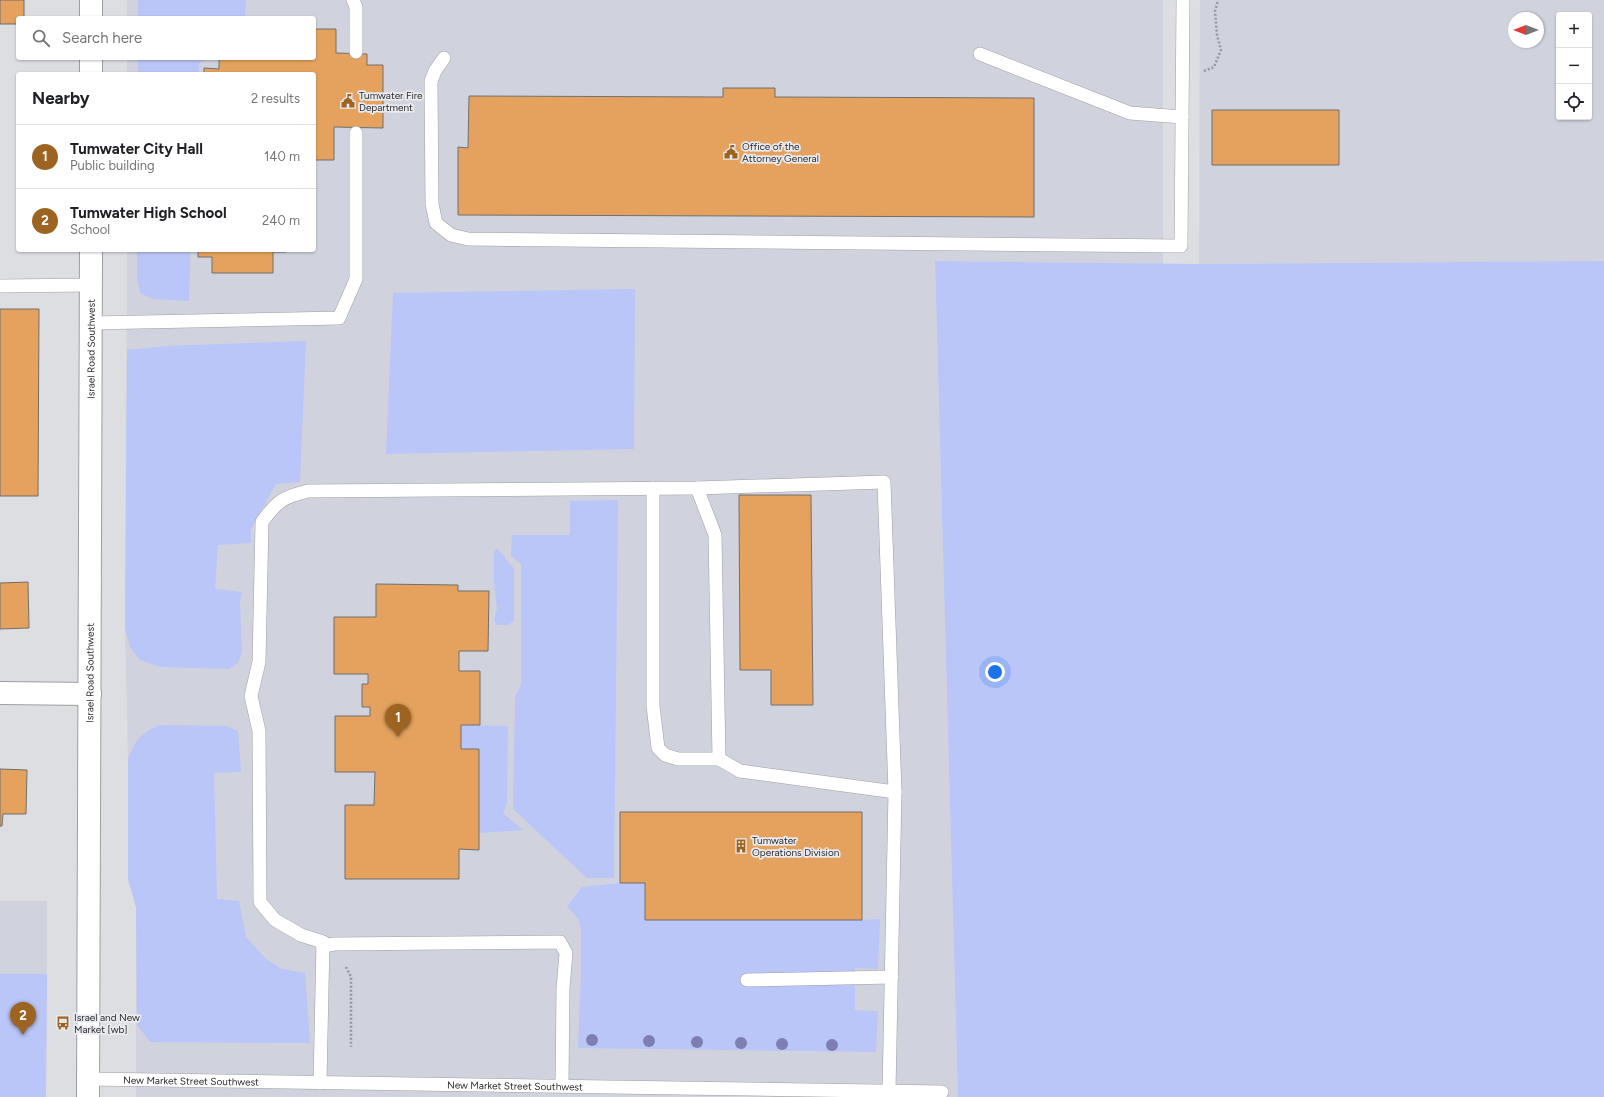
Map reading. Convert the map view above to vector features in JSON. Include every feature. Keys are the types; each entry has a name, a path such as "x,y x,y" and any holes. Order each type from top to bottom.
{"street":[{"path":"91,16 92,0"},
{"path":"91,60 91,72"},
{"name":"Israel Road Southwest","path":"88,1088 91,252"},
{"path":"0,693 90,694"}],"lane":[{"path":"353,0 356,7 356,52"},
{"path":"444,58 434,71 431,81 432,204 436,223 451,235 468,239 1181,246 1183,0"},
{"path":"980,54 1130,113 1182,116"},
{"path":"91,323 339,318 356,279 356,133"},
{"path":"0,286 91,286"},
{"path":"320,1083 323,942 301,935 275,920 260,902 259,731 251,696 259,662 262,522 274,505 292,495 308,491 697,488 884,482 895,792 889,1091"},
{"path":"653,488 653,706 658,748 665,755 678,759 719,759 740,771 895,792"},
{"path":"697,488 715,535 719,759"},
{"path":"323,946 334,944 560,942 566,953 563,988 562,1086"},
{"path":"747,980 892,977"},
{"name":"New Market Street Southwest","path":"88,1088 320,1083 942,1092"}],"path":[{"path":"1202,71 1214,67 1221,50 1217,34 1215,11 1218,0"},
{"path":"346,967 351,977 351,1047"}],"shaded area":[{"path":"127,0 1163,0 1163,264 935,261 958,1097 136,1097 136,907 128,879 128,759 125,628 127,252 316,252 316,72 127,72 127,60 316,60 316,16 127,16"},
{"path":"138,0 246,0 245,16 138,16"},
{"path":"1200,0 1604,0 1604,261 1199,264"},
{"path":"138,60 206,60 199,63 199,72 138,72"},
{"path":"137,252 190,252 189,301 153,299 140,293 137,276"},
{"path":"935,261 1199,264 1604,261 1604,1097 958,1097"},
{"path":"635,289 634,449 386,454 393,293"},
{"path":"306,341 300,482 276,484 251,529 251,543 218,545 215,589 242,592 240,602 242,652 238,663 229,669 160,667 140,660 130,647 125,628 127,350 165,346"},
{"path":"618,500 614,878 587,878 513,809 515,697 521,685 521,564 511,556 512,535 570,535 570,501"},
{"path":"497,548 514,569 514,621 508,625 497,625 494,620 497,609 494,583 494,552"},
{"path":"159,725 226,726 238,731 241,772 214,773 217,899 239,901 246,937 266,959 282,969 305,973 310,1043 150,1042 137,1025 136,907 128,879 128,759 139,738"},
{"path":"461,725 508,726 507,804 503,813 523,830 479,833 479,750 461,749"},
{"path":"620,883 645,883 645,920 880,919 878,969 855,968 855,1010 878,1011 876,1052 578,1048 581,929 578,919 567,906 582,887"},
{"path":"0,901 47,901 46,1097 0,1097"},
{"path":"0,974 47,974 46,1097 0,1097"}],"building":[{"path":"0,0 24,0 24,16 16,16 16,24 0,24"},
{"name":"Tumwater Fire Department","path":"316,29 336,29 336,53 367,54 367,65 383,65 383,128 334,127 334,160 316,160 316,72 204,72 204,68 219,69 219,60 316,60"},
{"path":"723,88 775,88 775,97 1034,98 1034,217 458,215 458,147 468,148 469,96 723,97"},
{"path":"1212,110 1339,110 1339,165 1212,165"},
{"path":"198,252 273,252 273,273 212,273 212,257 198,257"},
{"path":"0,309 39,309 38,496 0,496"},
{"path":"739,495 811,495 813,705 771,705 771,670 740,670"},
{"path":"28,582 29,628 0,629 0,583"},
{"path":"376,584 458,585 458,591 489,591 488,651 459,651 459,671 480,671 480,725 461,725 461,749 479,749 479,850 459,849 459,879 345,879 345,805 374,805 375,772 335,772 335,716 370,716 370,707 362,707 362,684 368,684 368,674 334,674 334,617 376,617"},
{"path":"0,769 27,770 26,814 3,814 2,826 0,826"},
{"name":"Tumwater Operations Division","path":"620,812 862,812 862,920 645,920 645,883 620,883"}],"place":[{"name":"Tumwater Fire Department","path":"348,101"},
{"name":"Office of the Attorney General","path":"731,152"},
{"name":"Tumwater City Hall","path":"398,737"},
{"name":"Tumwater Operations Division","path":"741,846"},
{"name":"Israel and New Market [wb]","path":"63,1023"},
{"name":"Tumwater High School","path":"23,1035"}]}
